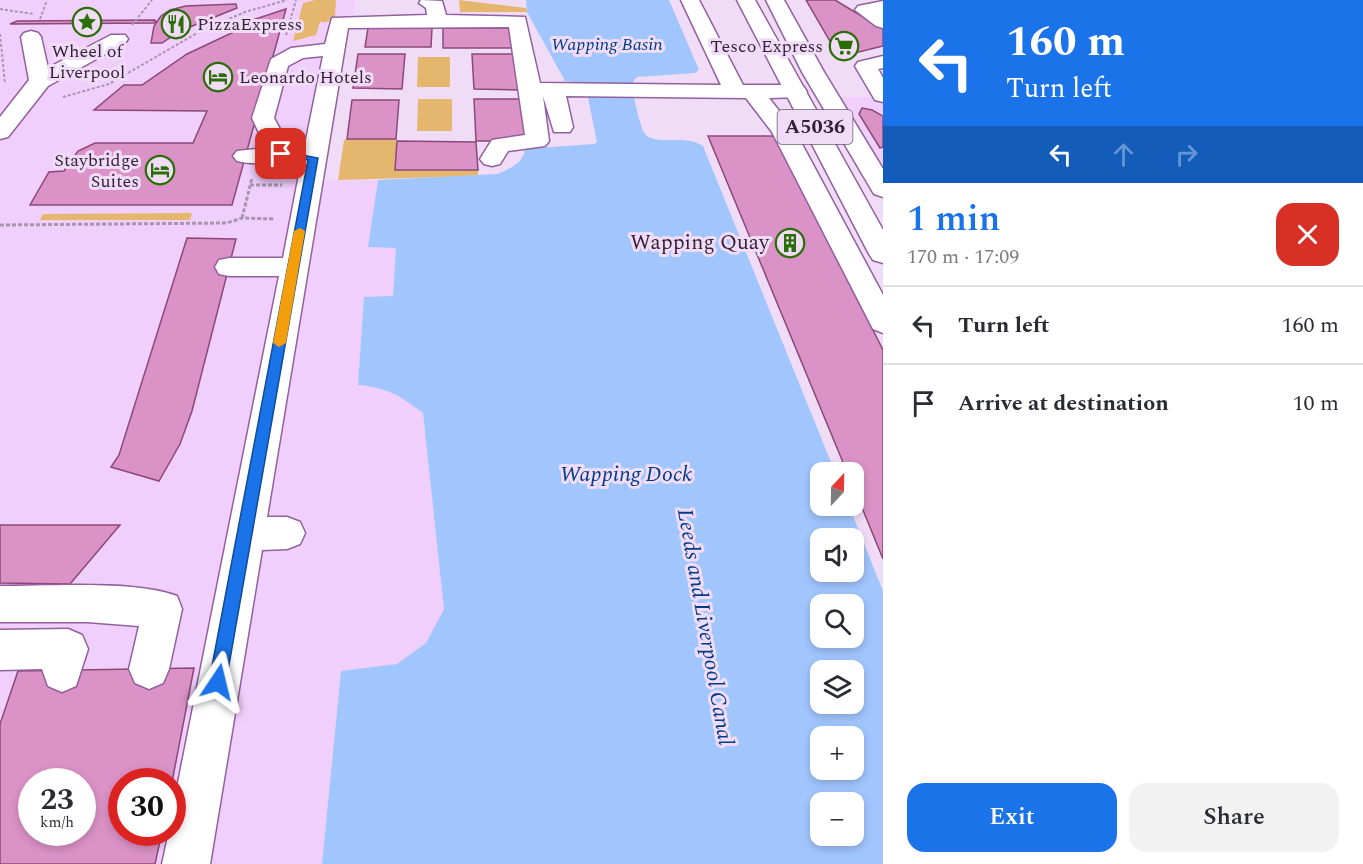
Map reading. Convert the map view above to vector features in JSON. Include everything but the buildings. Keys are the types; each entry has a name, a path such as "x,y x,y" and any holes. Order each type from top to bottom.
{"main road":[{"path":"415,0 435,5 437,21"},
{"path":"690,0 744,91 783,131 883,322"},
{"name":"A5036","path":"746,0 883,254"},
{"name":"A5036","path":"775,0 813,72 883,189"},
{"path":"281,154 263,117 278,63 336,36 437,21 518,21 531,89 537,141 500,145 492,159"},
{"path":"186,864 336,36"},
{"path":"31,37 40,81"},
{"path":"0,132 40,81 118,39"},
{"path":"883,62 864,66 883,95"},
{"path":"531,89 796,92"},
{"path":"554,89 562,127"},
{"path":"249,165 281,154 313,158"},
{"path":"229,267 293,267"},
{"path":"244,534 287,533"},
{"path":"0,604 87,604 163,609 149,669"},
{"path":"0,650 65,660 87,604"}],"path":[{"path":"118,39 152,0"},
{"path":"18,111 110,84 201,31 245,12 287,0"},
{"path":"285,39 296,0"},
{"path":"0,9 41,16"},
{"path":"0,34 3,44 0,61 3,78"},
{"path":"242,218 250,185 249,165"},
{"path":"250,185 290,184"},
{"path":"0,225 227,223 242,218 282,219"}],"shaded area":[{"path":"0,0 356,0 353,15 339,22 310,181 378,180 368,247 396,248 393,297 364,297 358,385 382,387 398,394 423,413 444,609 426,643 397,664 341,671 322,864 0,864"},
{"path":"315,0 336,0 335,16 327,22 320,22 316,35 293,41 303,3"},
{"path":"459,0 526,8 527,12 460,12"},
{"path":"418,57 450,57 450,87 417,87"},
{"path":"827,97 883,97 883,163 869,164"},
{"path":"418,99 452,99 452,131 417,131"},
{"path":"396,139 396,170 478,170 478,176 338,180 344,140"},
{"path":"192,213 190,220 40,220 43,214"}],"water":[{"name":"Wapping Dock","path":"526,0 669,0 699,70 695,73 637,77 631,84 643,130 645,134 656,139 688,141 703,146 831,462 810,462 810,516 853,516 858,528 810,528 810,582 864,582 864,544 883,591 883,864 322,864 341,671 397,664 426,643 444,609 423,413 393,393 358,385 364,297 393,296 396,248 368,247 378,180 497,174 518,162 525,149 594,144 597,142 585,83 565,81 527,12"}],"slow traffic":[{"path":"279,343 300,231"}],"place":[{"name":"Wheel of Liverpool","path":"87,22"},
{"name":"PizzaExpress","path":"176,24"},
{"name":"Tesco Express","path":"844,46"},
{"name":"Leonardo Hotels","path":"218,77"},
{"name":"Staybridge Suites","path":"160,170"},
{"name":"Wapping Quay","path":"790,243"}],"route":[{"path":"218,682 313,158 281,154"}],"water label":[{"name":"Wapping Basin","path":"607,44"},
{"name":"Leeds and Liverpool Canal","path":"705,627"}]}
